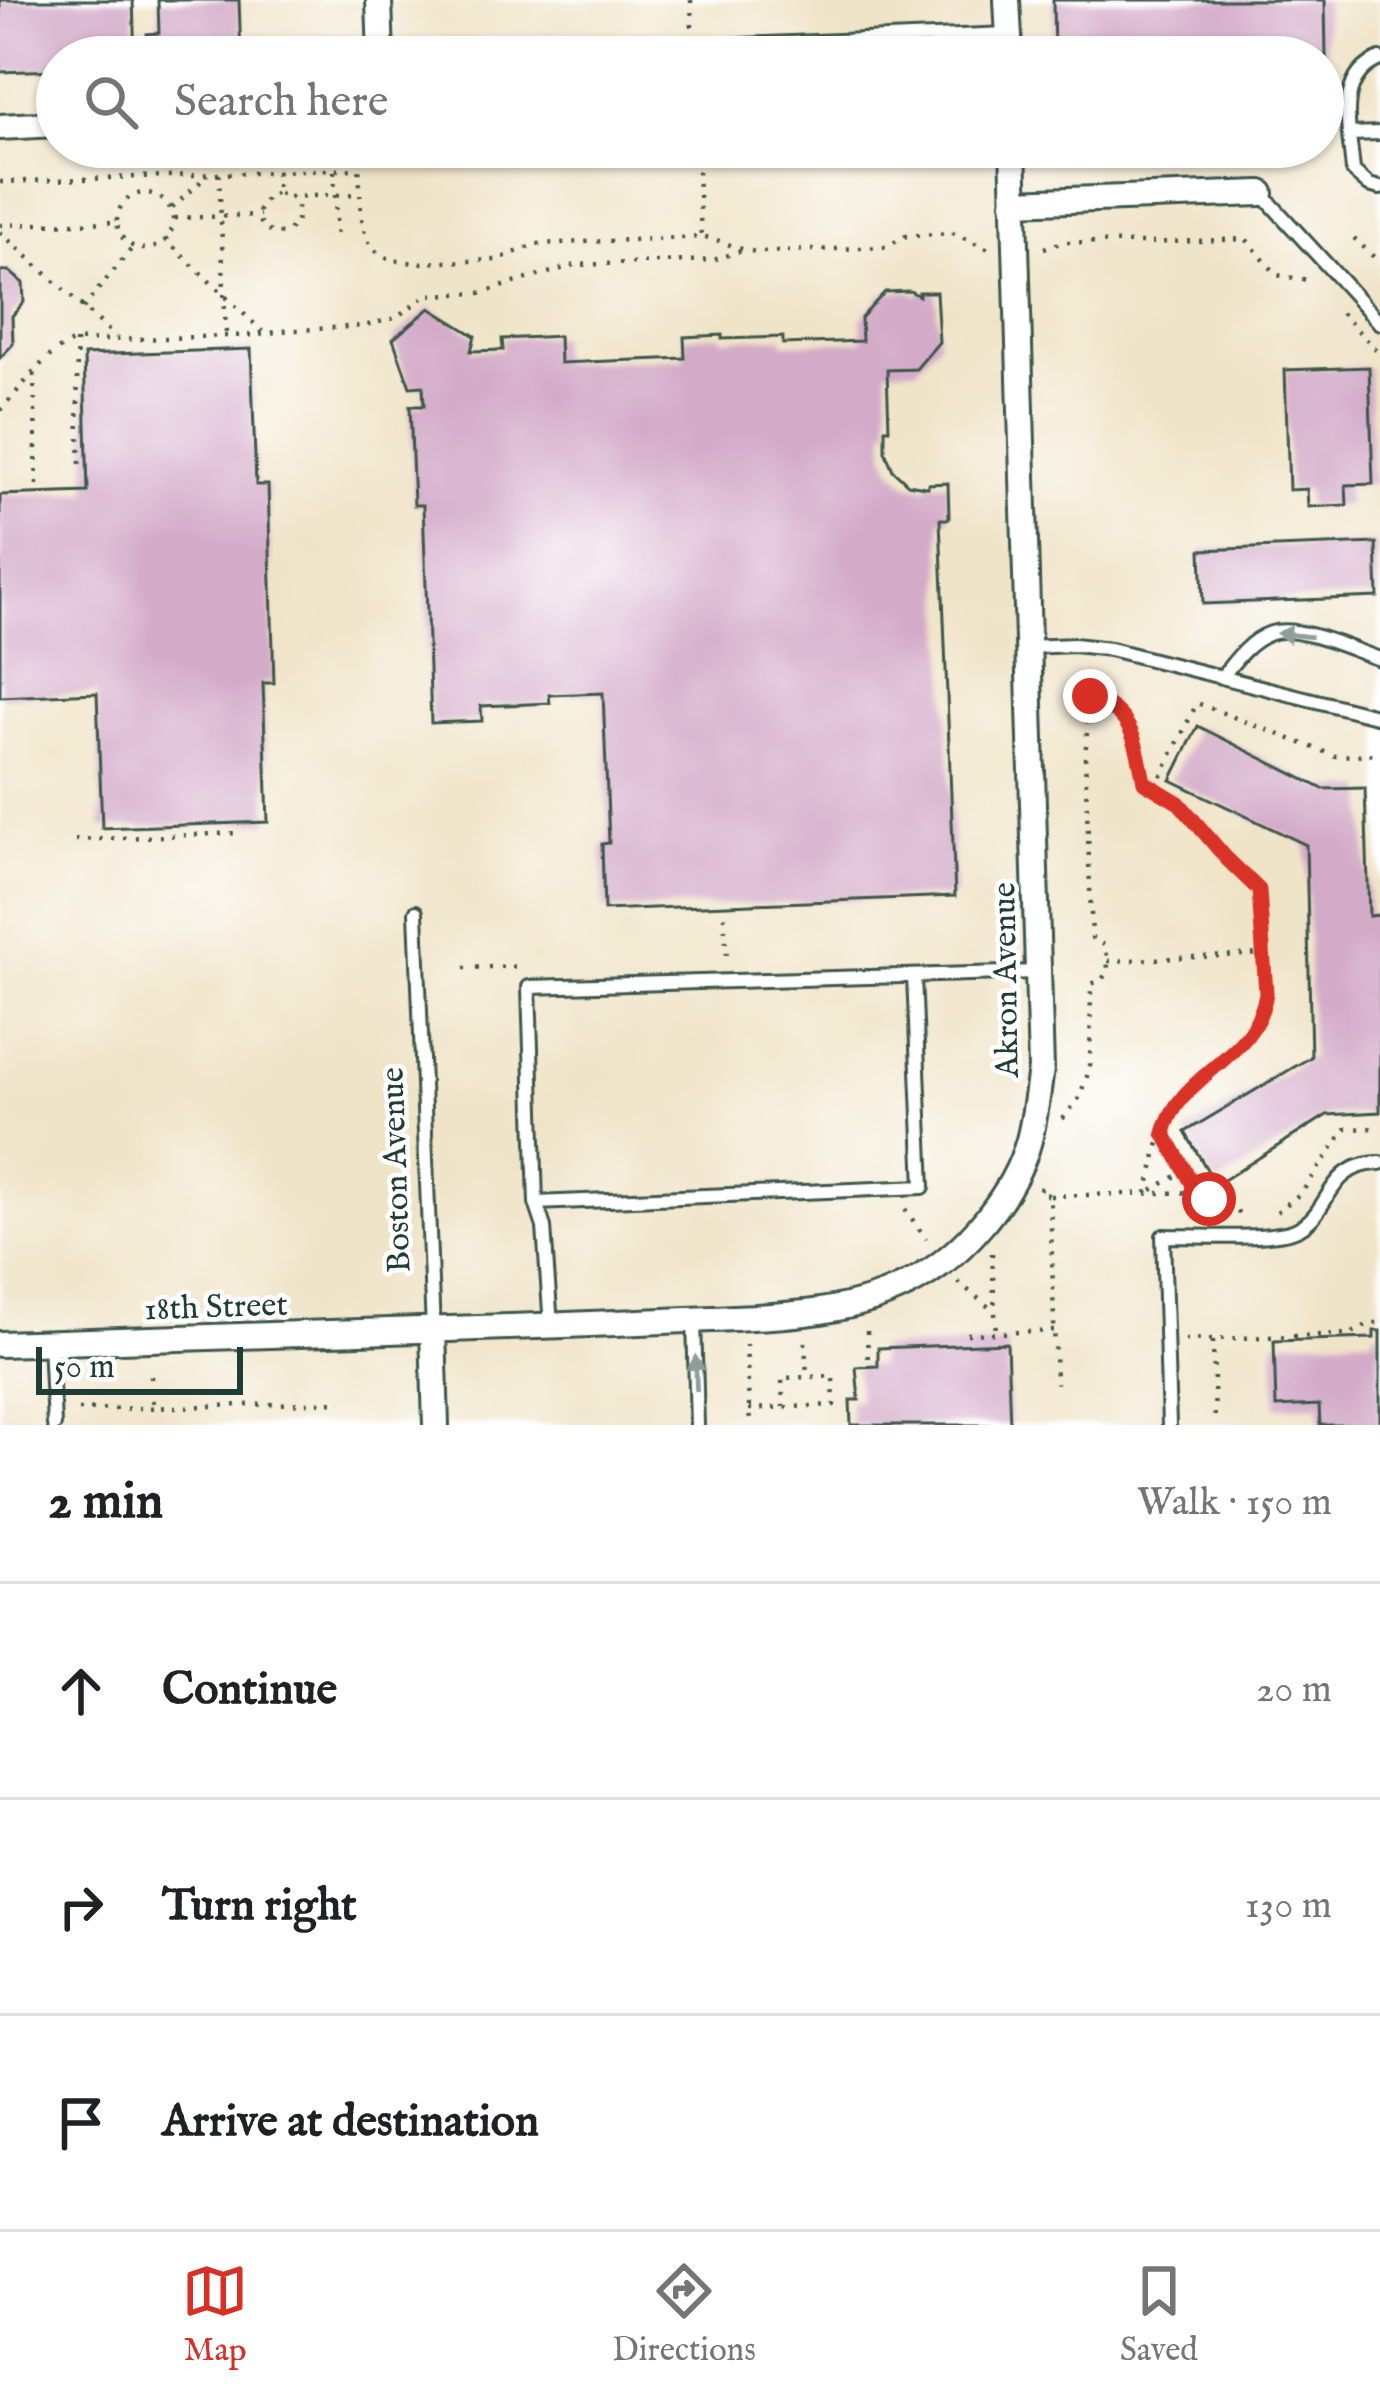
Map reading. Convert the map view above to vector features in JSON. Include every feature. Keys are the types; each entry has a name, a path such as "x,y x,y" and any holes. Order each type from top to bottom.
{"street":[{"path":"379,0 380,36"},
{"path":"1007,0 1009,36"},
{"path":"0,127 36,125"},
{"name":"Akron Avenue","path":"433,1331 809,1313 860,1303 918,1279 954,1253 1010,1184 1028,1145 1041,1068 1014,168"},
{"path":"1015,202 1261,193"},
{"name":"18th Street","path":"0,1344 433,1331"},
{"name":"Boston Avenue","path":"433,1331 436,1425"}],"lane":[{"path":"1380,59 1366,65 1347,97 1353,171 1380,188"},
{"path":"1350,134 1380,133"},
{"path":"1261,193 1380,323"},
{"path":"1222,677 1240,652 1271,633 1299,632 1380,659"},
{"path":"1028,647 1109,649 1380,717"},
{"name":"Boston Avenue","path":"416,913 433,1331"},
{"path":"550,1326 544,1227 536,1203 529,987 1038,972"},
{"path":"536,1203 922,1187 914,976"},
{"path":"1169,1425 1163,1236 1295,1230 1310,1221 1332,1186 1350,1171 1380,1163"},
{"path":"694,1320 697,1425"},
{"path":"50,1343 54,1425"}],"path":[{"path":"698,168 701,237"},
{"path":"0,182 359,169 366,238 374,250 391,260 496,260 537,244 701,237 718,239 741,251"},
{"path":"334,170 337,242"},
{"path":"277,172 277,194"},
{"path":"172,208 155,193 132,193 117,211 118,232 133,248 158,248 173,230 172,208 209,174"},
{"path":"219,174 226,336"},
{"path":"289,196 296,206 297,222 286,233 272,234 261,223 259,210 269,195 360,194"},
{"path":"172,218 260,215"},
{"path":"0,229 118,222"},
{"path":"0,229 118,340"},
{"path":"0,410 64,344 76,341 364,326 395,319 428,295 480,292 575,265 714,260 741,251 886,247 905,236 952,232 989,249"},
{"path":"279,234 280,244"},
{"path":"1354,238 1380,262"},
{"path":"165,239 265,334"},
{"path":"1042,248 1063,242 1246,239 1277,275 1328,283"},
{"path":"83,308 133,248"},
{"path":"1335,298 1342,314 1380,358"},
{"path":"76,341 80,465"},
{"path":"34,374 37,485"},
{"path":"1059,1132 1090,1068 1091,984 1102,980 1108,969 1106,946 1092,938 1085,758 1090,696 1122,716 1132,729 1144,782 1179,803 1259,890 1264,1009 1227,1059 1176,1103 1147,1193"},
{"path":"1155,789 1197,703 1335,756 1380,754"},
{"path":"75,840 238,833"},
{"path":"724,916 727,958"},
{"path":"1108,961 1264,954"},
{"path":"464,968 535,965"},
{"path":"1265,1214 1277,1212 1302,1192 1346,1129 1380,1128"},
{"path":"1164,1133 1197,1192 1222,1208 1251,1215"},
{"path":"1147,1193 1185,1171"},
{"path":"1046,1174 1039,1191 1050,1196 1197,1192"},
{"path":"1050,1196 1056,1384"},
{"path":"992,1253 996,1334"},
{"path":"1167,1340 1350,1334 1380,1323"},
{"path":"867,1331 868,1362"},
{"path":"967,1334 1054,1331"},
{"path":"1213,1339 1215,1425"},
{"path":"805,1342 807,1377"},
{"path":"746,1344 749,1425"},
{"path":"151,1376 153,1408"},
{"path":"749,1409 834,1405 832,1376 782,1378 782,1407"},
{"path":"78,1410 342,1402"}],"building":[{"path":"0,0 133,0 134,36 36,36 36,71 0,72"},
{"path":"158,0 239,0 240,36 147,36 159,33"},
{"path":"1053,0 1325,0 1326,36 1054,36"},
{"path":"0,271 9,271 23,283 24,302 12,316 13,344 0,358"},
{"path":"910,291 919,296 919,292 936,292 939,342 916,369 887,370 885,451 893,470 908,484 948,483 949,519 940,519 955,896 604,910 602,844 609,843 603,693 549,695 550,703 481,706 482,721 431,723 423,505 414,505 410,406 424,406 423,386 410,387 393,339 430,308 475,336 471,351 503,350 502,339 559,336 560,363 685,358 684,337 783,337 783,344 862,341 861,318 885,292"},
{"path":"251,349 256,485 268,485 274,683 263,683 268,822 102,828 97,693 0,697 0,495 88,492 84,355"},
{"path":"1369,367 1373,484 1346,485 1347,505 1308,507 1307,489 1289,490 1285,370"},
{"path":"1376,543 1378,597 1203,604 1201,550"},
{"path":"1198,726 1323,789 1365,788 1369,916 1380,915 1380,1112 1327,1115 1216,1185 1185,1132 1311,1057 1306,845 1171,780"},
{"path":"1374,1331 1380,1331 1380,1425 1320,1425 1319,1405 1276,1407 1274,1341 1374,1338"},
{"path":"1007,1343 1010,1425 851,1425 850,1400 859,1400 856,1367 878,1366 878,1348"}],"route":[{"path":"1090,696 1122,716 1132,729 1144,782 1179,803 1259,890 1264,1009 1227,1059 1176,1103 1164,1133 1197,1192 1209,1199"}]}
